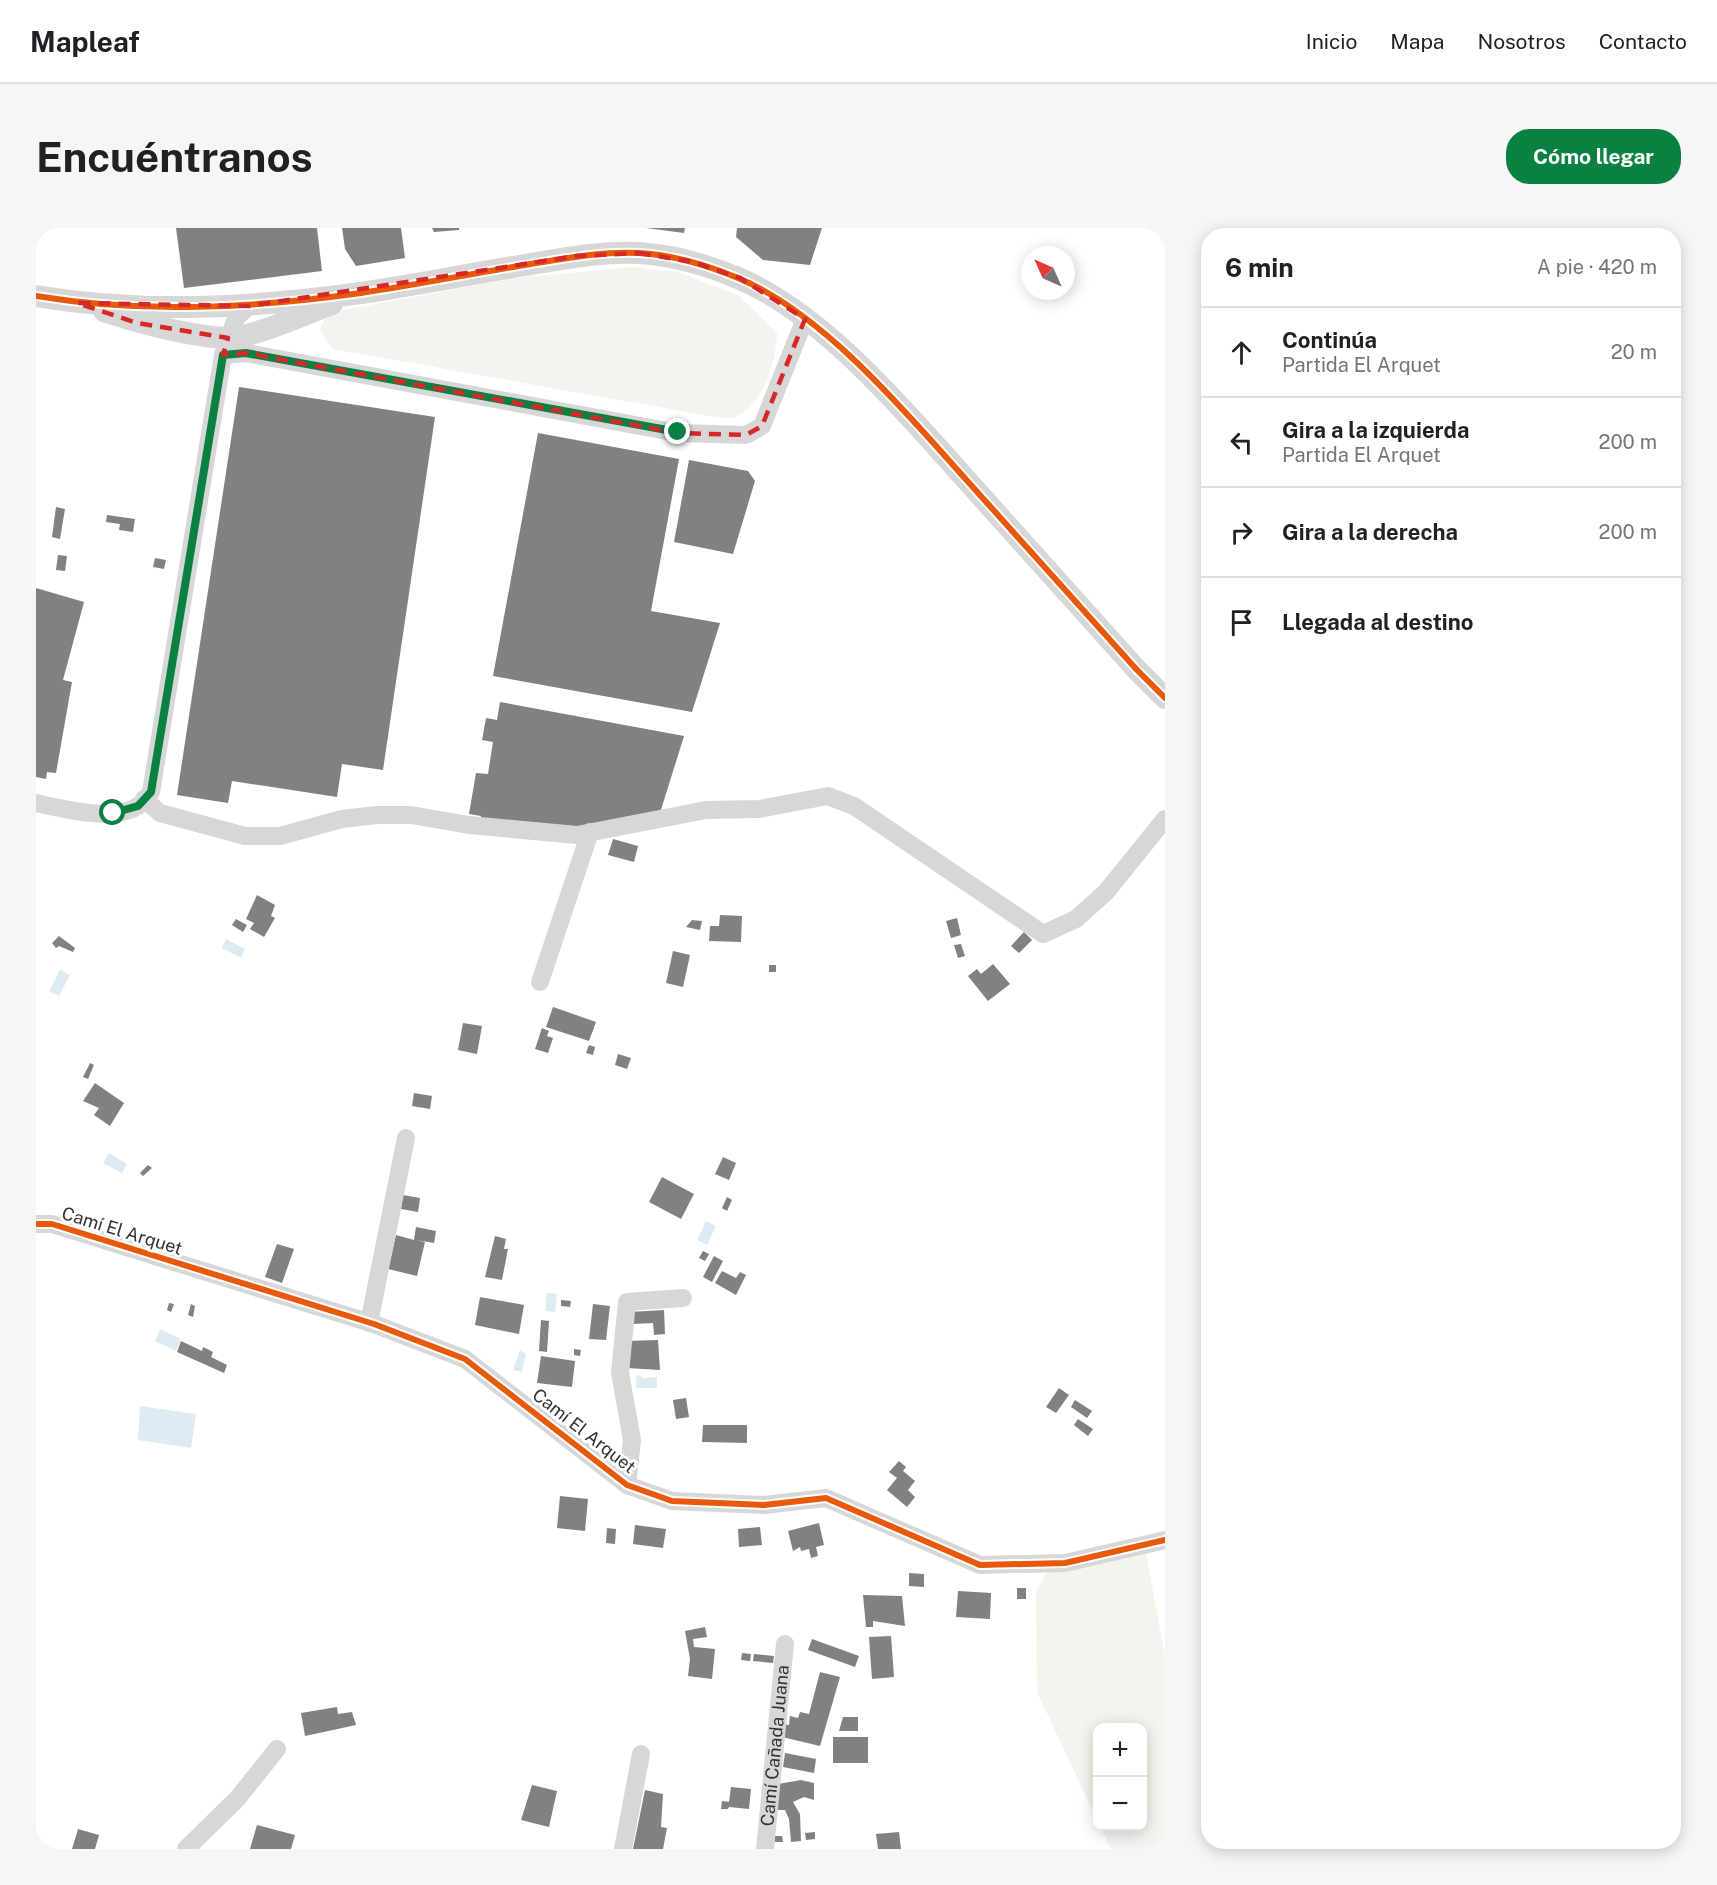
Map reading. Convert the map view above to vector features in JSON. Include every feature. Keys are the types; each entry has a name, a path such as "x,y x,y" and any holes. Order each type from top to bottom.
{"street":[{"path":"76,303 174,307 249,306 362,292 577,256 639,253 693,262 740,279 805,319 846,353 900,407 1137,670 1165,698"},
{"path":"226,346 362,292"},
{"path":"36,296 76,303 246,353 678,432 746,435 762,426 805,319"},
{"path":"41,807 113,813 138,806 151,792 226,346 236,318 249,306"},
{"path":"144,799 160,813 245,836 280,836 342,819 377,815 411,815 469,825 566,834 590,832 706,810 759,809 828,796 855,806 1043,934 1076,919 1106,892 1165,819"},
{"path":"540,982 590,832"},
{"path":"369,1323 406,1138"},
{"name":"Camí El Arquet","path":"36,1224 52,1224 369,1323 465,1359 627,1485 672,1502 764,1505 826,1498 980,1565 1065,1563 1165,1540"},
{"path":"627,1485 632,1440 620,1373 627,1302 683,1298"},
{"name":"Camí Cañada Juana","path":"765,1849 785,1644"},
{"path":"186,1849 238,1798 277,1749"},
{"path":"623,1849 641,1755"}],"highlighted area":[{"path":"639,253 693,262 740,278 805,319 762,426 746,435 678,433 246,353 223,355 228,338 137,323 77,303 249,306 577,256"}],"shaded area":[{"path":"632,267 678,272 738,295 777,333 771,369 761,393 745,411 732,418 715,417 333,349 320,329 325,318 343,310 515,278"},
{"path":"226,939 245,949 241,958 222,948"},
{"path":"60,970 70,975 59,996 49,991"},
{"path":"109,1153 127,1164 122,1173 103,1163"},
{"path":"706,1221 716,1226 707,1245 697,1240"},
{"path":"547,1293 557,1294 555,1312 545,1311"},
{"path":"160,1329 181,1339 176,1351 155,1341"},
{"path":"520,1350 526,1354 522,1372 513,1370"},
{"path":"640,1375 642,1378 657,1377 657,1388 636,1388 636,1377"},
{"path":"140,1406 196,1414 191,1448 138,1440"},
{"path":"1146,1552 1165,1658 1165,1849 1111,1849 1102,1831 1147,1831 1147,1723 1093,1723 1093,1811 1037,1692 1036,1592 1047,1571"}],"building":[{"path":"176,228 317,228 322,271 184,288"},
{"path":"342,228 401,228 405,258 356,266 345,249"},
{"path":"432,228 459,228 459,230 434,232"},
{"path":"646,228 685,228 684,233"},
{"path":"737,228 822,228 810,265 763,260 736,237"},
{"path":"239,387 435,417 383,770 342,764 337,797 232,781 228,803 177,795"},
{"path":"538,433 679,459 651,611 720,623 692,712 493,676"},
{"path":"689,460 748,471 755,481 733,554 674,542"},
{"path":"56,507 65,509 60,539 52,537"},
{"path":"107,515 135,519 133,532 119,530 120,524 106,522"},
{"path":"58,555 67,556 65,571 56,570"},
{"path":"155,558 166,560 164,569 153,567"},
{"path":"36,588 84,602 63,680 72,682 56,773 47,772 46,779 36,777"},
{"path":"500,702 684,736 660,813 576,827 480,820 481,816 469,814 476,773 488,774 493,742 482,740 486,718 497,720"},
{"path":"613,839 638,846 634,862 608,855"},
{"path":"257,895 275,905 271,916 275,918 264,937 250,929 254,923 246,919"},
{"path":"720,915 742,916 741,942 709,941 710,926 719,926"},
{"path":"957,918 961,935 951,938 946,921"},
{"path":"236,919 247,925 243,932 232,925"},
{"path":"692,920 702,921 700,930 686,927"},
{"path":"1024,932 1032,940 1019,953 1011,946"},
{"path":"59,936 75,948 73,952 59,946 56,948 52,943"},
{"path":"961,944 965,956 958,958 954,945"},
{"path":"673,951 690,955 683,987 666,983"},
{"path":"993,964 1010,984 988,1001 968,976 977,969 981,974"},
{"path":"769,965 776,965 776,972 769,972"},
{"path":"553,1007 596,1022 589,1041 546,1027"},
{"path":"463,1023 482,1026 477,1054 458,1050"},
{"path":"542,1028 549,1031 547,1036 553,1038 548,1053 535,1049"},
{"path":"589,1045 595,1047 593,1055 586,1053"},
{"path":"618,1054 631,1058 627,1069 615,1065"},
{"path":"90,1063 94,1065 88,1079 83,1077"},
{"path":"95,1083 124,1103 110,1126 94,1115 99,1108 83,1101"},
{"path":"414,1093 432,1096 430,1109 412,1106"},
{"path":"723,1157 736,1163 729,1180 715,1174"},
{"path":"148,1165 152,1168 143,1176 140,1173"},
{"path":"662,1177 694,1194 681,1219 649,1202"},
{"path":"403,1195 420,1198 418,1212 401,1209"},
{"path":"727,1197 732,1200 727,1211 722,1208"},
{"path":"416,1227 436,1231 434,1243 417,1240 425,1242 417,1276 388,1269 396,1235 414,1240"},
{"path":"495,1236 506,1239 504,1249 508,1249 502,1280 485,1277"},
{"path":"277,1244 294,1249 282,1283 265,1277"},
{"path":"703,1251 709,1254 705,1261 699,1258"},
{"path":"714,1256 723,1261 712,1282 703,1277"},
{"path":"722,1271 736,1278 740,1272 746,1275 736,1295 715,1283"},
{"path":"480,1297 524,1305 519,1334 475,1325"},
{"path":"561,1300 571,1301 570,1307 561,1306"},
{"path":"169,1303 174,1304 171,1312 167,1310"},
{"path":"191,1304 195,1306 193,1317 188,1315"},
{"path":"593,1304 610,1306 606,1340 589,1339"},
{"path":"664,1310 665,1334 654,1335 653,1323 633,1324 629,1312"},
{"path":"541,1320 549,1321 547,1352 539,1351"},
{"path":"658,1340 660,1370 627,1368 625,1341"},
{"path":"181,1341 202,1351 203,1347 213,1352 211,1357 227,1365 224,1373 177,1352"},
{"path":"574,1349 581,1350 580,1356 574,1355"},
{"path":"541,1356 575,1361 572,1387 537,1383"},
{"path":"1059,1388 1069,1395 1056,1413 1046,1407"},
{"path":"686,1398 689,1417 676,1419 673,1400"},
{"path":"1075,1400 1092,1411 1087,1418 1071,1407"},
{"path":"1078,1419 1093,1429 1088,1436 1074,1425"},
{"path":"703,1425 747,1425 747,1443 702,1442"},
{"path":"899,1461 906,1467 903,1471 915,1481 908,1490 915,1497 907,1507 887,1490 897,1478 889,1472"},
{"path":"560,1496 588,1499 585,1531 557,1528"},
{"path":"819,1523 824,1545 816,1547 818,1556 811,1558 809,1549 801,1551 800,1547 793,1551 788,1531"},
{"path":"635,1525 666,1529 663,1548 633,1544"},
{"path":"760,1527 762,1545 739,1547 738,1529"},
{"path":"607,1528 616,1529 615,1544 606,1543"},
{"path":"909,1573 924,1574 924,1587 909,1586"},
{"path":"1017,1588 1026,1588 1026,1599 1017,1599"},
{"path":"958,1591 991,1593 990,1619 956,1617"},
{"path":"863,1595 902,1596 905,1626 873,1621 873,1627 866,1627"},
{"path":"705,1627 707,1637 693,1639 694,1647 715,1649 712,1679 688,1676 690,1659 685,1631"},
{"path":"891,1636 894,1677 872,1679 869,1637"},
{"path":"812,1639 859,1656 855,1667 808,1650"},
{"path":"742,1653 751,1654 750,1661 741,1660"},
{"path":"754,1654 774,1656 773,1663 753,1661"},
{"path":"820,1672 840,1677 820,1746 778,1736 781,1724 789,1725 790,1716 798,1718 800,1712 809,1714"},
{"path":"337,1707 338,1714 352,1712 356,1725 305,1736 301,1713"},
{"path":"843,1717 858,1717 858,1731 839,1731"},
{"path":"833,1737 868,1737 868,1763 833,1763"},
{"path":"785,1753 816,1759 814,1773 783,1767"},
{"path":"801,1780 814,1783 814,1800 804,1797 793,1802 800,1814 801,1841 791,1842 789,1819 785,1810 774,1810 778,1784"},
{"path":"532,1785 557,1791 549,1827 521,1820"},
{"path":"731,1787 751,1789 749,1809 729,1807 721,1809 722,1801 729,1802"},
{"path":"645,1790 663,1794 661,1827 667,1828 663,1849 633,1849"},
{"path":"257,1825 295,1835 291,1849 250,1849"},
{"path":"78,1829 99,1835 95,1849 72,1849"},
{"path":"815,1832 815,1839 806,1840 805,1833"},
{"path":"899,1832 901,1849 878,1849 876,1834"},
{"path":"775,1836 782,1836 783,1842 775,1842"}],"cycle path":[{"path":"36,296 76,302 157,307 280,302 361,293 567,258 610,253 664,256 714,269 769,294 800,314 859,364 914,421 1137,670 1165,698"},
{"path":"36,1224 52,1224 374,1324 465,1359 627,1485 672,1501 764,1505 826,1498 980,1565 1065,1563 1165,1540"}],"route":[{"path":"113,813 138,806 151,792 223,355 246,353 678,432"}]}
